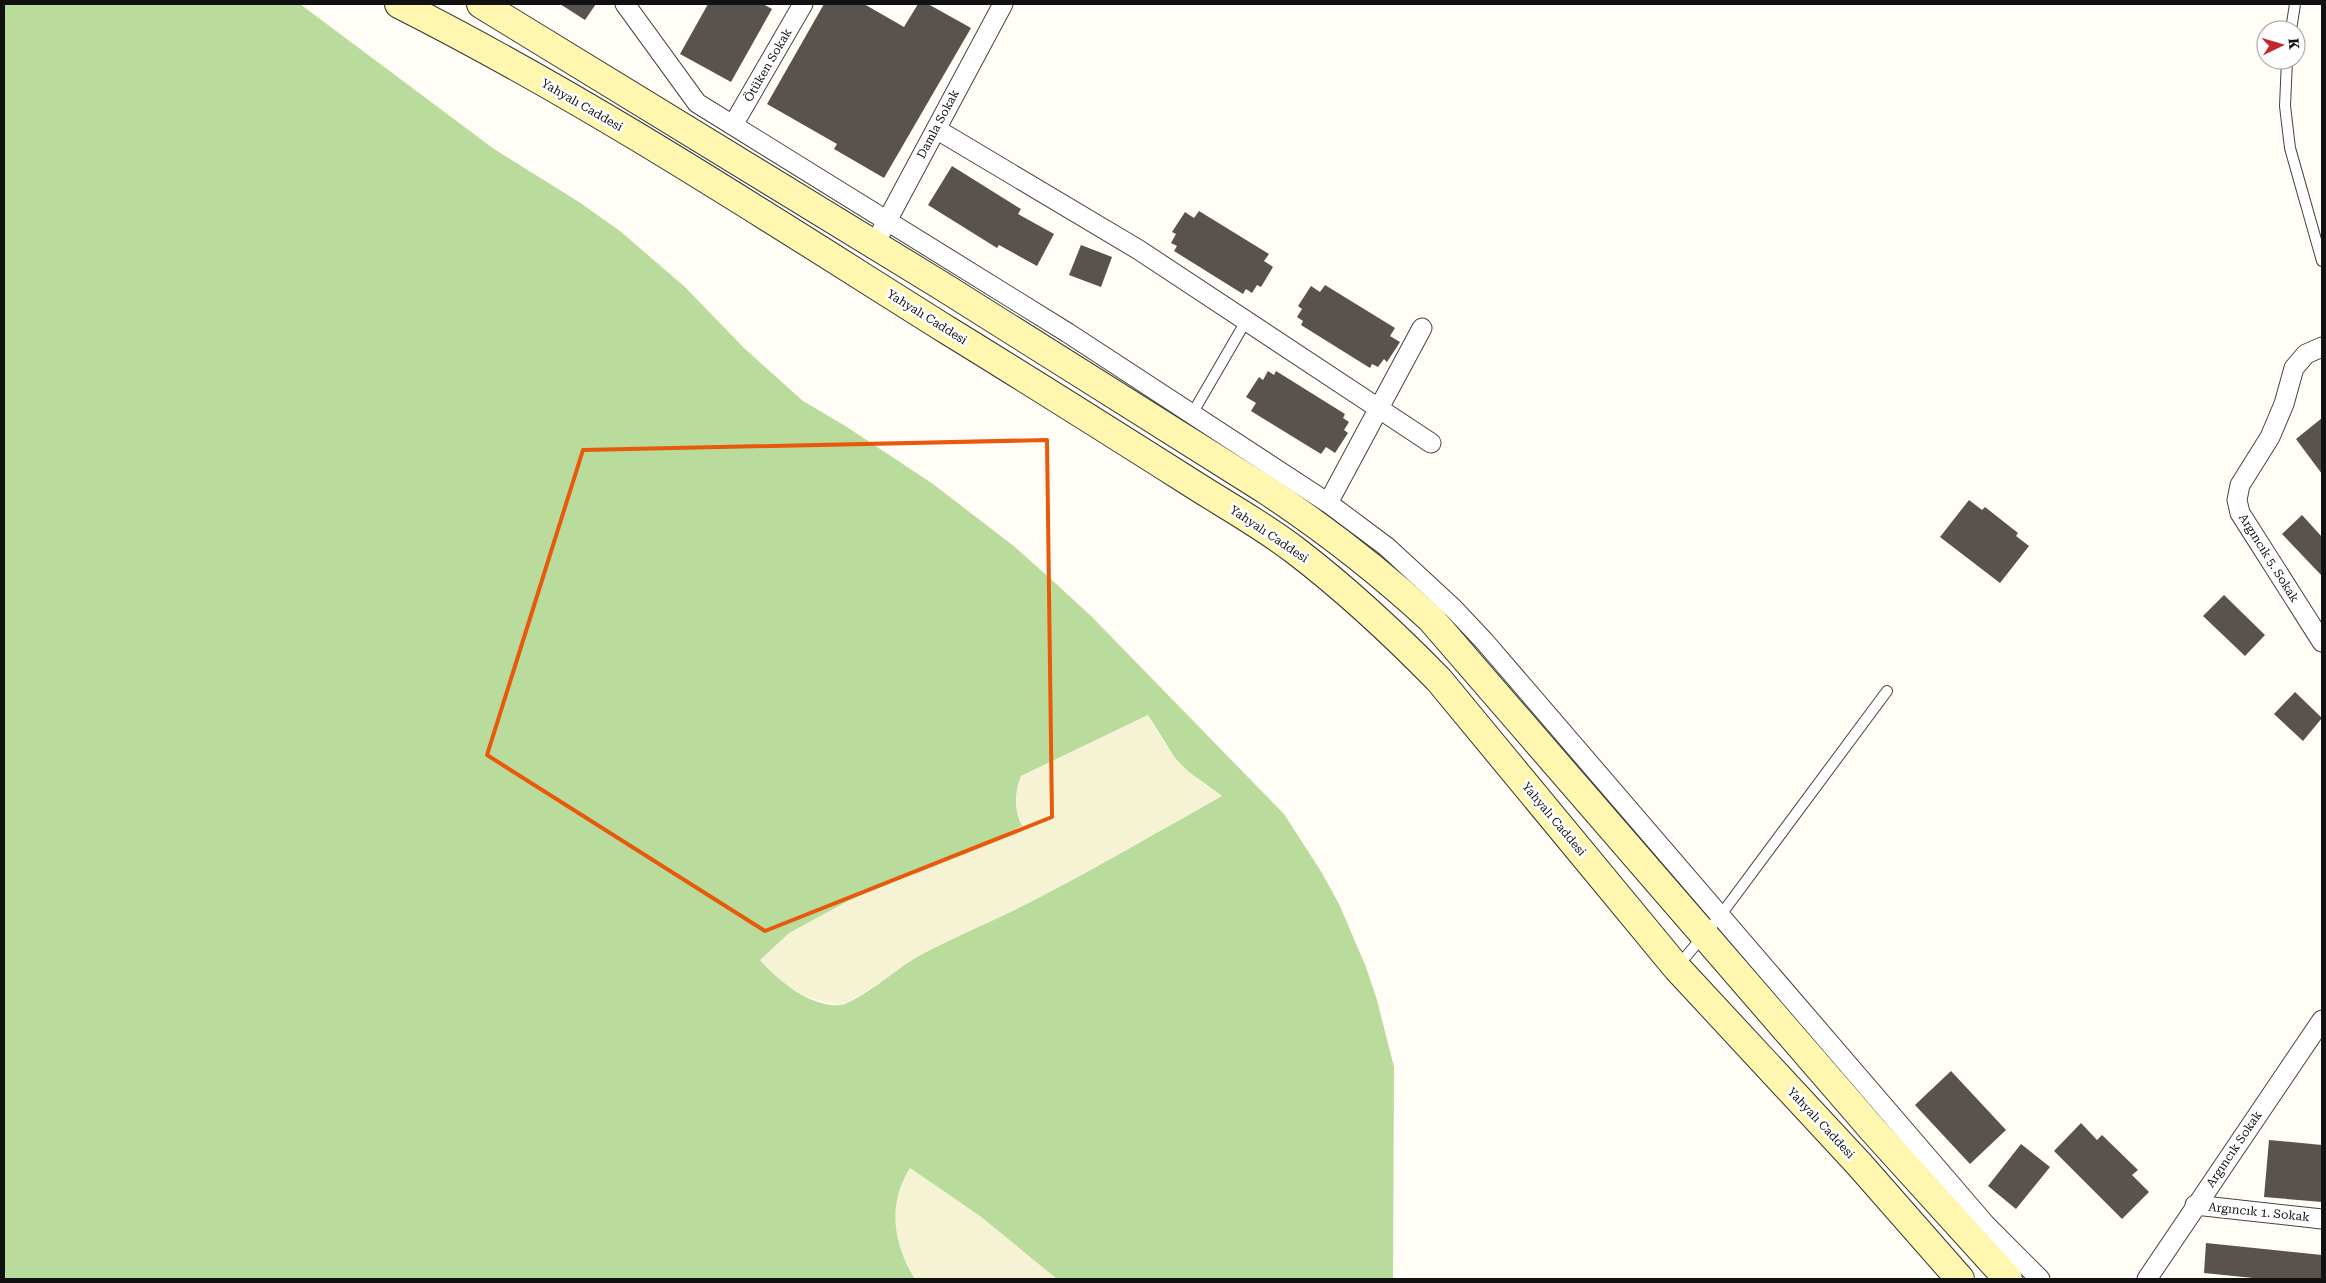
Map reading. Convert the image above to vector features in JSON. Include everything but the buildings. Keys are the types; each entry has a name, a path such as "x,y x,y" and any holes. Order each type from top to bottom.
{"main road":[{"name":"Yahyalı Caddesi","path":"399,4 473,41 652,147 1104,428 1292,548 1366,608 1440,680 1677,968 1859,1164 1960,1279"},
{"path":"481,4 880,232 1266,490 1335,537 1368,563 1430,619 1712,926 1873,1130 2008,1279"}],"street":[{"path":"624,4 697,103 733,125 880,232 1068,333 1328,503 1387,547 1453,608 1516,677 1712,926 1986,1225 2040,1279"},
{"name":"Ötüken Sokak","path":"733,125 803,4"},
{"name":"Damla Sokak","path":"880,232 1002,4"},
{"path":"936,129 1138,250 1431,443"},
{"path":"1328,503 1422,328"},
{"name":"Argıncık 5. Sokak","path":"2319,630 2240,513 2237,500 2240,485 2258,458 2278,420 2294,368 2306,354 2322,347"},
{"name":"Argıncık Sokak","path":"2146,1279 2322,1020"},
{"name":"Argıncık 1. Sokak","path":"2196,1205 2322,1220"}],"lane":[{"path":"2293,20 2295,4"},
{"path":"2287,70 2285,106 2290,148 2322,261"},
{"path":"1192,414 1246,321"},
{"path":"1677,968 1712,926 1887,691"}],"highlighted area":[{"path":"1047,440 1052,817 765,931 487,755 583,450"}],"shaded area":[{"path":"1149,715 1156,730 1175,758 1205,785 1222,796 1045,895 916,958 859,996 841,1005 809,998 794,990 781,982 760,960 789,933 848,901 1022,826 1015,797 1021,776"},
{"path":"910,1168 980,1216 1057,1279 915,1279 898,1246 894,1215 899,1188"}],"green space":[{"path":"4,4 300,4 494,149 579,202 620,231 685,287 744,348 803,401 847,427 933,484 1015,547 1091,616 1284,814 1322,873 1339,904 1366,967 1377,1000 1394,1067 1393,1279 1057,1279 980,1216 910,1168 898,1196 896,1224 902,1252 915,1279 4,1279","holes":["1148,715 1175,758 1189,772 1222,796 1046,894 917,957 847,1003 829,1005 806,997 785,984 760,960 789,933 848,901 1022,826 1017,814 1016,801 1021,776"]}]}
